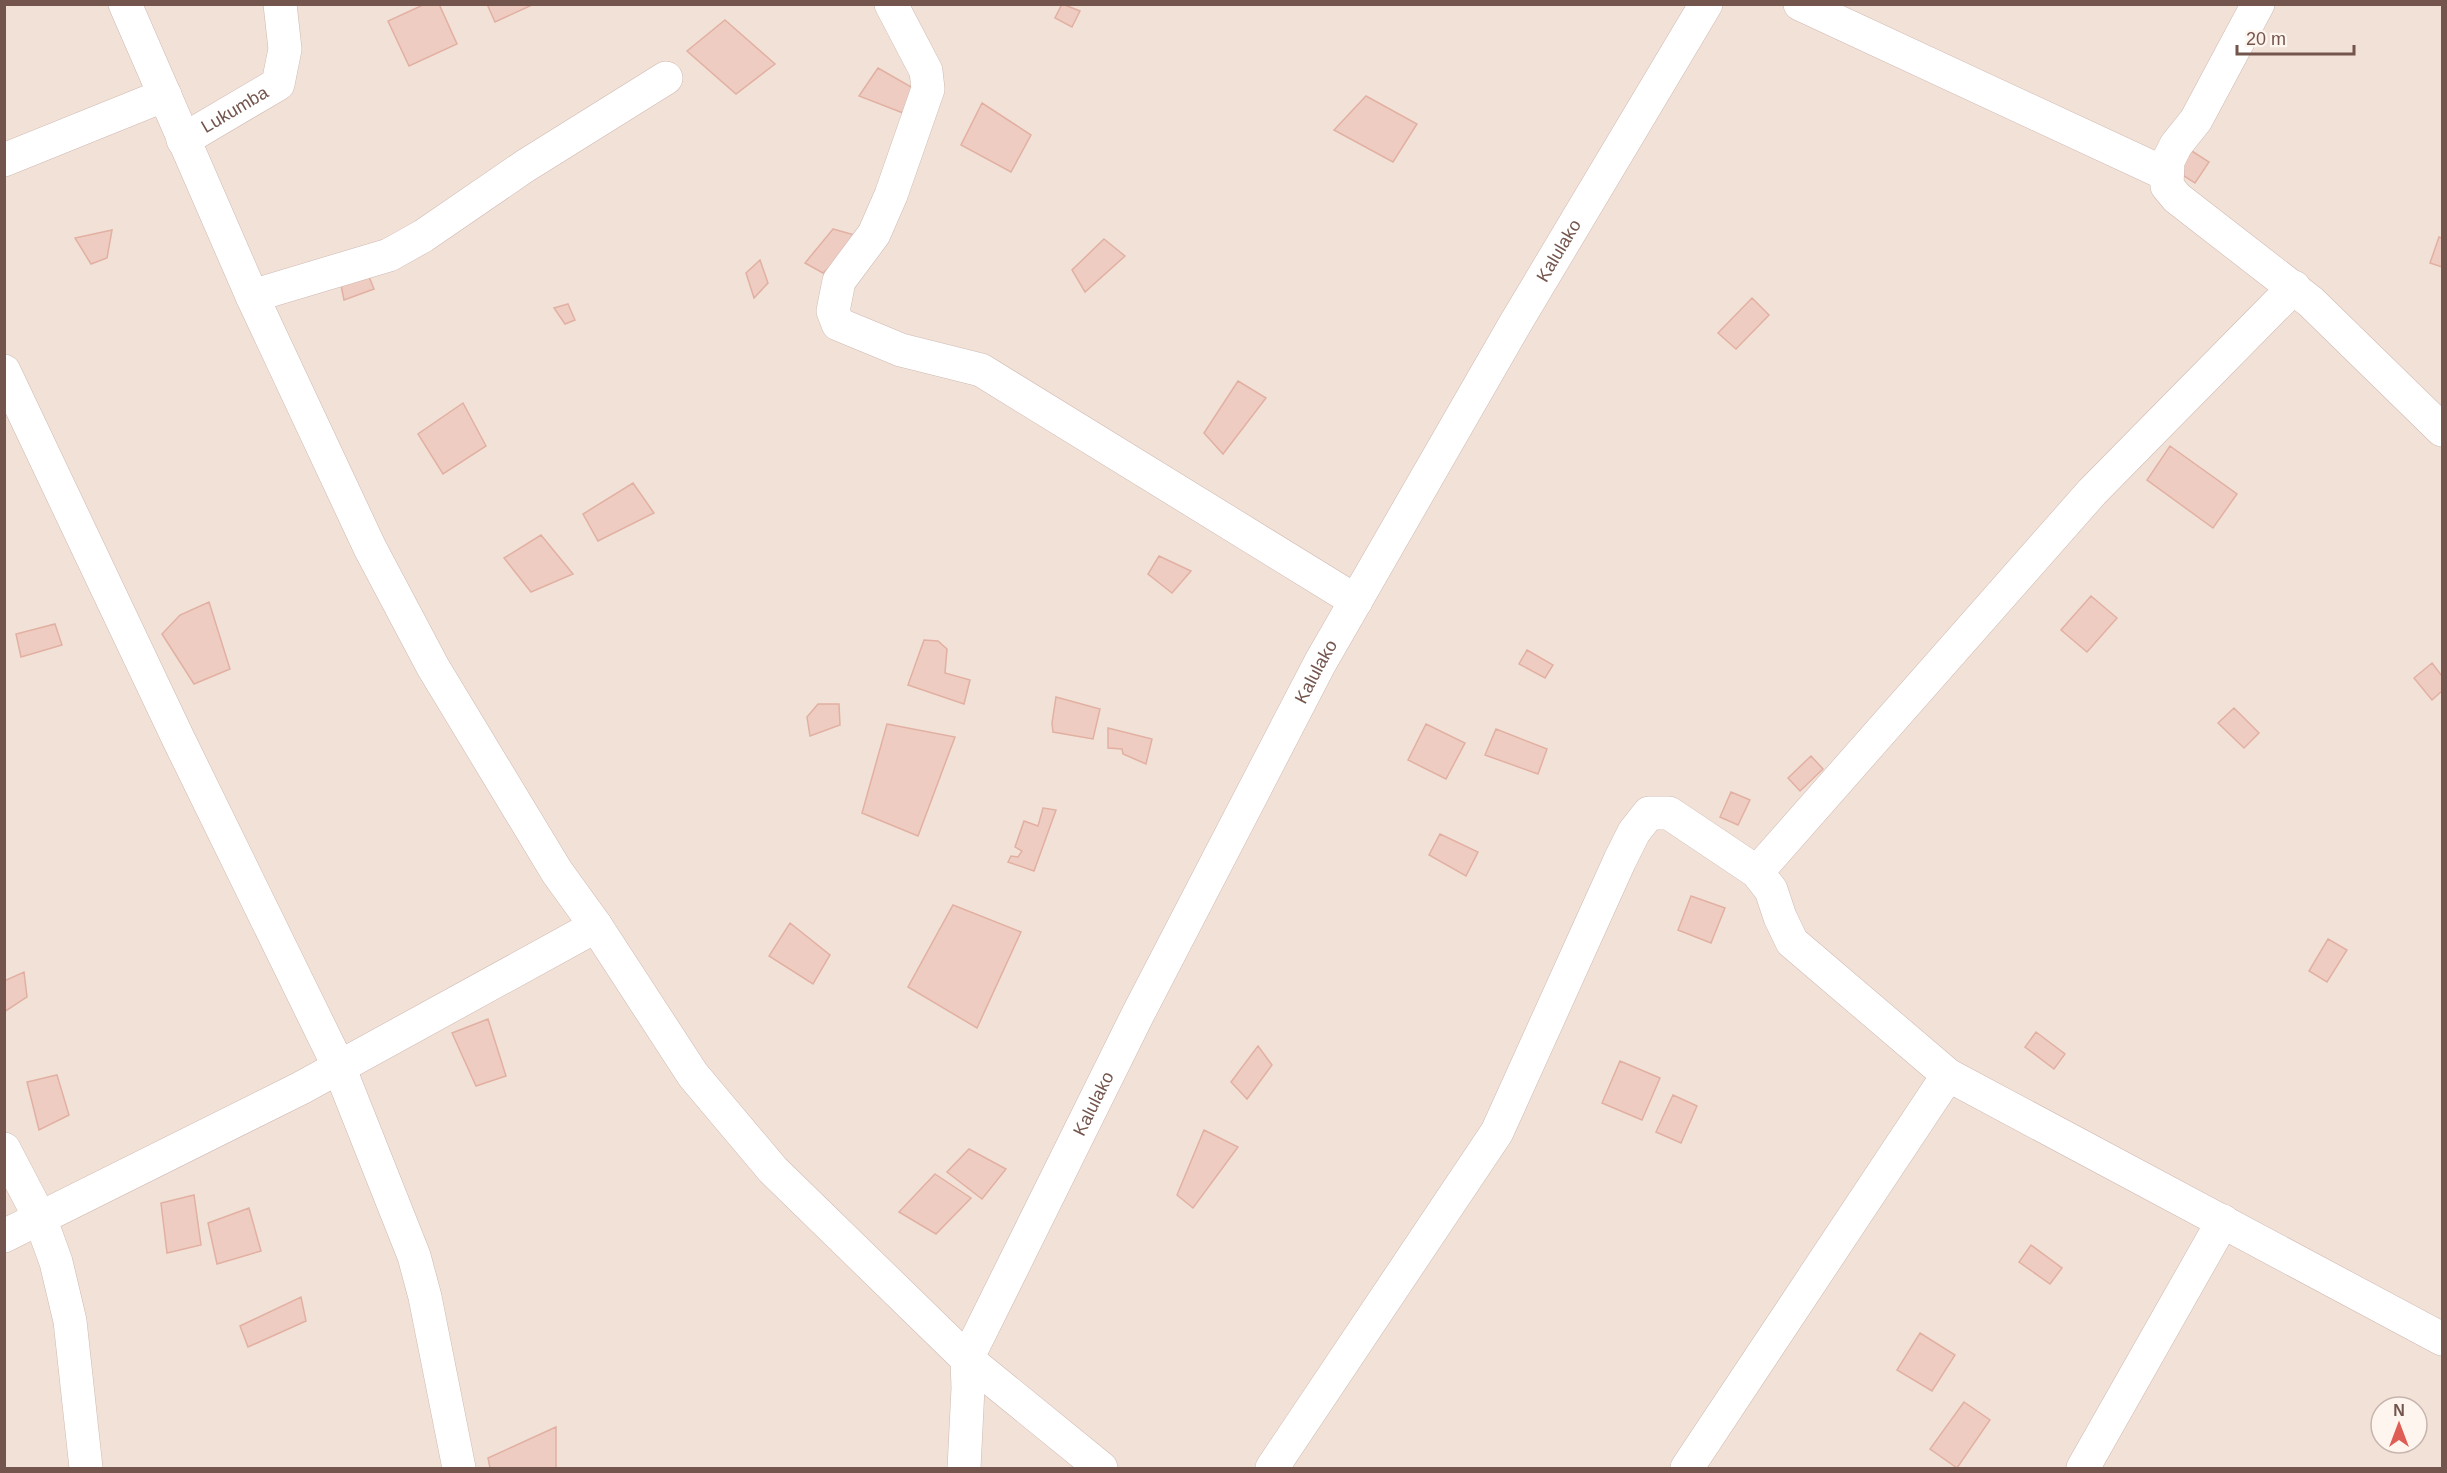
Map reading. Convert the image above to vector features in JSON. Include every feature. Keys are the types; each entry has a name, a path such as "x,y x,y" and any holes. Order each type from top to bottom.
{"street":[{"path":"125,4 252,296 370,548 433,667 557,872 597,927 693,1075 773,1170 967,1359 1101,1468"},
{"name":"Lukumba","path":"183,140 278,84 285,50 279,4"},
{"path":"891,4 926,71 928,89 891,195 874,234 838,281 833,311 838,324 901,350 981,370 1356,601"},
{"name":"Kalulako","path":"967,1359 1138,1014 1320,663 1515,324 1706,4"},
{"path":"1800,4 2166,174"},
{"path":"2258,4 2196,120 2176,145 2168,160 2167,186 2177,198 2294,286 2442,430"},
{"path":"252,296 389,255 423,236 525,166 666,78"},
{"path":"4,160 165,95"},
{"path":"1757,872 2092,492 2294,286"},
{"path":"4,371 178,738 339,1067 414,1256 425,1297 459,1468"},
{"path":"1272,1468 1497,1132 1620,860 1634,832 1649,813 1669,813 1757,872 1771,890 1792,942 1948,1075 2442,1339"},
{"path":"4,1236 339,1067 597,927"},
{"path":"1687,1468 1948,1075"},
{"path":"4,1149 40,1218 56,1262 70,1321 86,1468"},
{"path":"2083,1468 2223,1221"},
{"path":"964,1468 967,1359"}],"shaded area":[{"path":"5,5 2442,5 2442,1468 5,1468"}],"building":[{"path":"425,4 439,4 457,44 409,66 388,21"},
{"path":"487,4 532,4 532,5 495,22"},
{"path":"1062,4 1080,11 1072,27 1055,18"},
{"path":"725,20 775,64 736,94 687,51"},
{"path":"878,68 913,88 903,113 859,96"},
{"path":"1366,96 1417,124 1393,162 1334,130"},
{"path":"982,103 1031,135 1011,172 961,145"},
{"path":"2184,146 2209,162 2195,183 2170,167"},
{"path":"833,229 862,237 823,273 805,263"},
{"path":"112,230 107,258 91,264 75,238"},
{"path":"2439,237 2442,238 2442,267 2430,263"},
{"path":"1104,239 1125,256 1085,292 1072,270"},
{"path":"760,260 768,283 754,298 746,273"},
{"path":"364,264 374,289 344,300 340,280"},
{"path":"1752,298 1769,315 1736,349 1718,333"},
{"path":"568,304 575,320 565,324 554,308"},
{"path":"1238,381 1266,398 1223,454 1204,433"},
{"path":"463,403 486,446 443,474 418,434"},
{"path":"2170,446 2237,494 2213,528 2147,480"},
{"path":"633,483 654,513 598,541 583,514"},
{"path":"541,535 573,574 531,592 504,558"},
{"path":"1159,556 1191,571 1172,593 1148,574"},
{"path":"2091,596 2117,618 2087,652 2061,630"},
{"path":"209,602 230,669 194,684 162,634 180,615"},
{"path":"55,624 62,645 21,657 16,634"},
{"path":"924,640 938,641 947,649 945,673 970,680 964,704 908,685"},
{"path":"1527,650 1553,665 1545,678 1519,664"},
{"path":"2432,663 2442,676 2442,691 2432,700 2414,678"},
{"path":"1056,697 1100,709 1093,739 1053,732"},
{"path":"818,704 839,704 840,725 810,736 807,717"},
{"path":"2234,708 2259,733 2244,748 2218,723"},
{"path":"887,724 955,737 918,836 862,813"},
{"path":"1426,724 1465,743 1446,779 1408,760"},
{"path":"1108,728 1152,739 1146,764 1123,754 1122,749 1108,748"},
{"path":"1496,729 1547,749 1538,774 1485,755"},
{"path":"1811,756 1823,769 1800,791 1788,778"},
{"path":"1731,792 1750,800 1738,825 1720,817"},
{"path":"1043,808 1056,810 1034,871 1008,862 1011,856 1018,857 1022,851 1015,847 1024,821 1038,826"},
{"path":"1440,834 1478,852 1466,876 1429,855"},
{"path":"1691,896 1725,908 1711,943 1678,930"},
{"path":"953,905 1021,932 977,1028 908,987"},
{"path":"790,923 830,955 813,984 769,956"},
{"path":"2328,939 2347,950 2327,982 2309,971"},
{"path":"24,972 27,997 4,1012 4,981"},
{"path":"488,1019 506,1076 476,1086 452,1033"},
{"path":"2036,1032 2065,1054 2054,1069 2025,1047"},
{"path":"1258,1046 1272,1065 1247,1099 1231,1082"},
{"path":"1620,1061 1660,1078 1642,1120 1602,1103"},
{"path":"57,1075 69,1115 39,1130 27,1082"},
{"path":"1673,1095 1697,1106 1681,1143 1656,1132"},
{"path":"1204,1130 1238,1147 1193,1208 1177,1195"},
{"path":"969,1149 1006,1169 982,1199 947,1172"},
{"path":"935,1174 971,1198 936,1234 899,1212"},
{"path":"194,1195 201,1245 167,1253 161,1203"},
{"path":"249,1208 261,1251 217,1264 208,1223"},
{"path":"2031,1245 2062,1268 2050,1284 2019,1262"},
{"path":"301,1297 306,1321 248,1347 240,1326"},
{"path":"1920,1333 1955,1355 1932,1391 1897,1370"},
{"path":"1964,1402 1990,1420 1957,1468 1930,1449"},
{"path":"556,1427 556,1468 490,1468 488,1458"}]}
